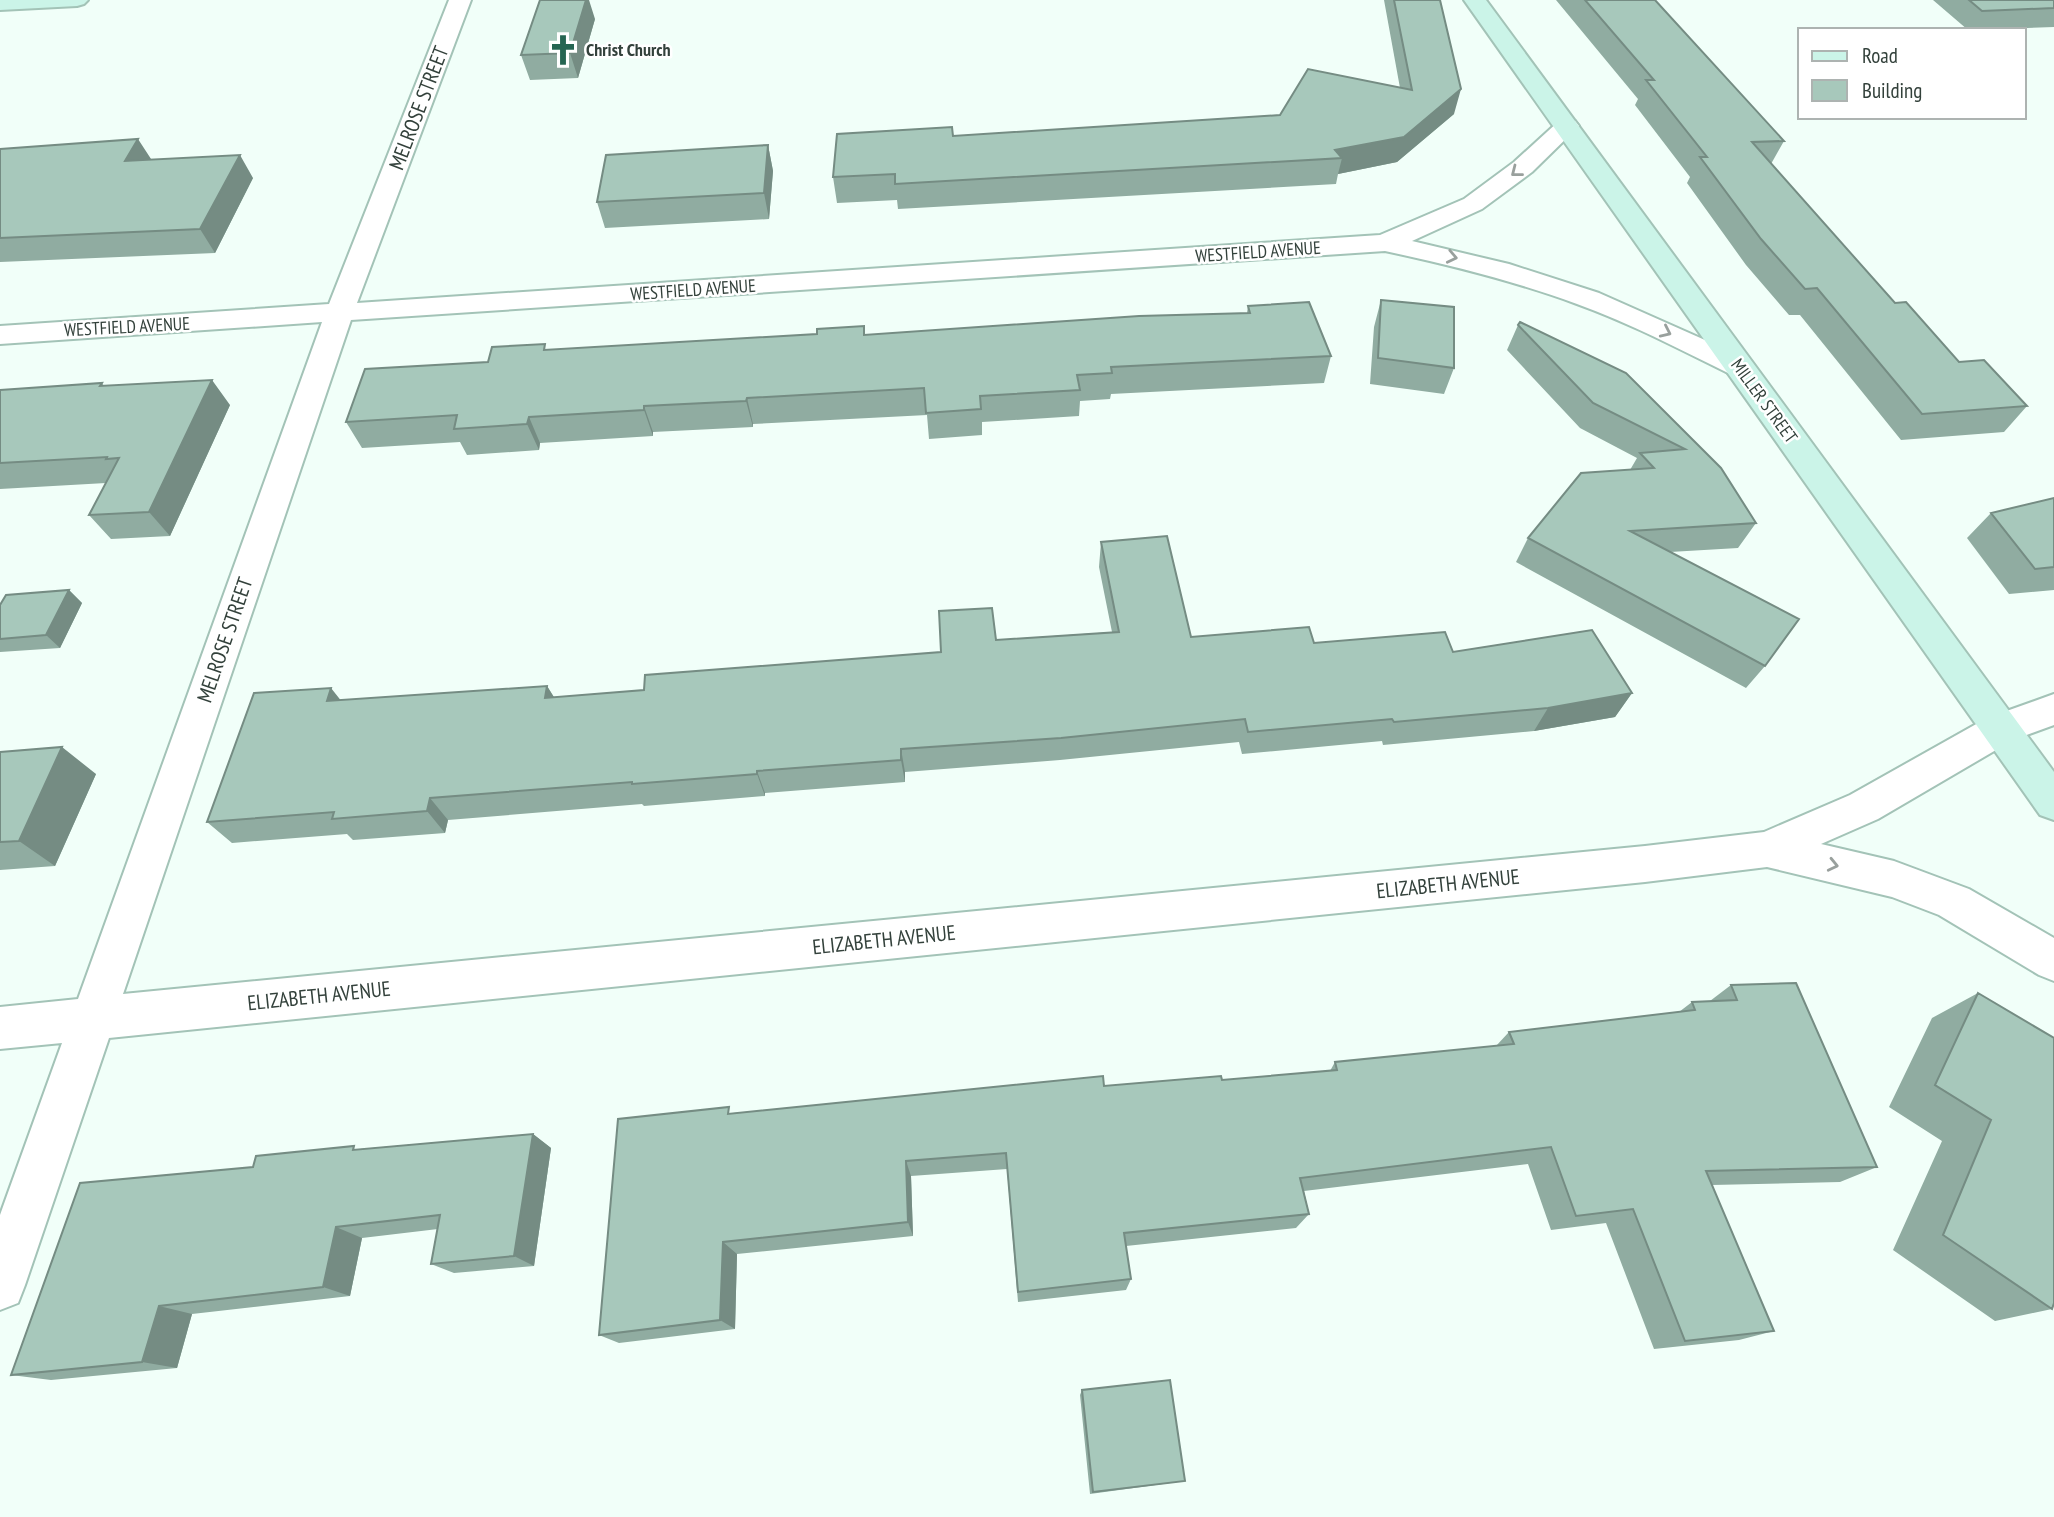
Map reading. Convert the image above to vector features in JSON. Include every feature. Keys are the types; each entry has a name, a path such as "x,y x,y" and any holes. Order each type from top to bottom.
{"main road":[{"path":"0,4 77,0"},
{"name":"MILLER STREET","path":"1475,0 2054,803"}],"street":[{"name":"MELROSE STREET","path":"0,1285 339,314 460,0"},
{"name":"WESTFIELD AVENUE","path":"1385,243 1473,204 1523,167 1567,126"},
{"name":"WESTFIELD AVENUE","path":"0,335 1385,243 1478,262 1569,291 1660,329 1740,367"},
{"name":"ELIZABETH AVENUE","path":"0,1028 1618,867 1767,849 1864,807 2000,729 2054,709"},
{"name":"ELIZABETH AVENUE","path":"1767,849 1894,879 1954,902 2054,961"}],"building":[{"path":"540,0 586,0 570,53 521,55"},
{"path":"1394,0 1440,0 1461,89 1404,137 1335,150 1342,158 895,184 895,174 833,177 837,134 952,127 953,136 1280,115 1308,69 1412,90"},
{"path":"1585,0 1655,0 1784,141 1752,142 1895,303 1906,302 1959,362 1984,360 2027,406 1922,414 1817,288 1805,289 1761,239 1700,157 1707,157 1646,80 1654,80"},
{"path":"1969,0 2054,0 2054,8 1982,11"},
{"path":"138,139 125,161 240,155 200,229 0,238 0,149"},
{"path":"768,145 764,193 597,202 606,155"},
{"path":"1381,300 1454,307 1454,368 1378,358"},
{"path":"1309,302 1331,356 1111,367 1112,373 1077,375 1080,390 980,396 981,409 926,413 924,388 644,406 644,410 529,417 527,424 454,429 457,415 346,422 365,369 488,362 492,347 545,344 544,350 817,334 817,329 864,326 864,335 1139,316 1250,313 1248,306"},
{"path":"1520,322 1626,373 1721,468 1756,523 1630,531 1799,619 1765,666 1528,538 1581,473 1654,468 1640,453 1685,449 1593,403 1518,325"},
{"path":"212,380 149,512 89,515 119,458 0,463 0,390 102,383 100,386"},
{"path":"2054,498 2054,567 2035,569 1991,513"},
{"path":"1167,536 1191,637 1309,627 1314,643 1445,632 1453,652 1592,630 1632,693 1548,708 1394,722 1392,719 1248,732 1245,719 1061,738 901,749 901,760 757,771 757,774 430,798 427,811 332,819 334,812 207,822 254,693 331,688 327,701 547,686 545,698 644,690 645,675 941,652 939,611 992,608 996,640 1119,632 1101,542"},
{"path":"69,590 46,635 0,639 0,605 6,595"},
{"path":"62,747 19,841 0,842 0,752"},
{"path":"1796,983 1877,1167 1706,1171 1774,1331 1685,1341 1633,1209 1576,1216 1551,1147 1300,1178 1309,1214 1124,1233 1131,1279 1018,1292 1006,1153 906,1161 908,1222 723,1242 720,1320 599,1335 618,1119 729,1107 728,1114 1103,1076 1104,1086 1337,1070 1335,1062 1514,1044 1509,1032 1695,1010 1692,1002 1737,1000 1731,985"},
{"path":"1978,993 2054,1038 2052,1309 1943,1235 1991,1120 1935,1085"},
{"path":"533,1134 514,1256 431,1264 440,1215 336,1227 323,1287 159,1306 142,1362 11,1375 80,1183 253,1167 256,1156 354,1146 353,1150"},
{"path":"1170,1380 1185,1481 1093,1492 1082,1390"}],"place":[{"name":"Christ Church","path":"563,50"}]}
